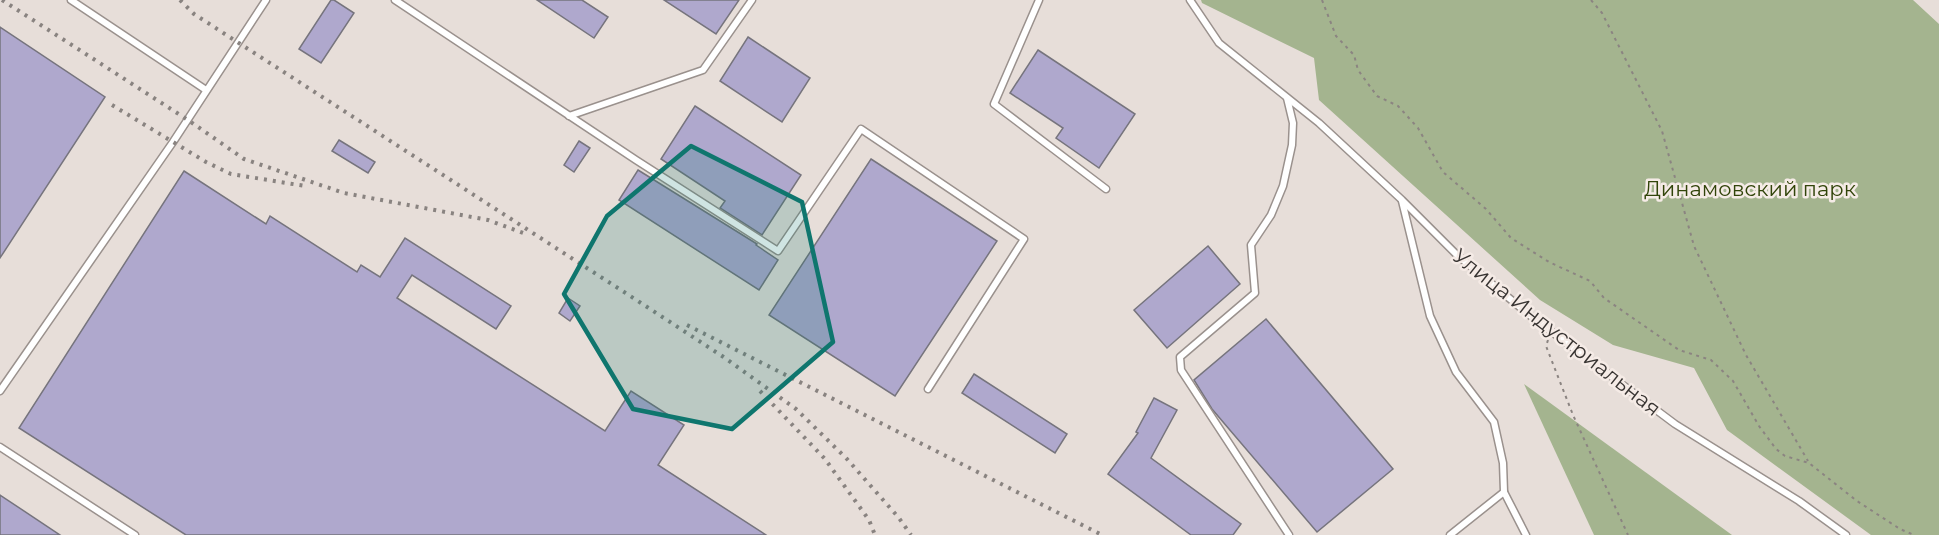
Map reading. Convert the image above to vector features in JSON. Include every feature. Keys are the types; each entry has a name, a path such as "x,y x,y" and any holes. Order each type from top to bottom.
{"lane":[{"path":"71,0 206,90"},
{"path":"0,391 173,142 266,0"},
{"path":"395,0 568,116 778,251 861,129 1024,239 928,389"},
{"path":"568,116 703,70 752,0"},
{"path":"1039,0 993,104 1106,189"},
{"name":"Улица Индустриальная","path":"1190,0 1219,43 1319,123 1457,255 1551,332 1675,424 1798,501 1846,535"},
{"path":"1287,97 1293,123 1292,145 1283,186 1271,215 1251,245 1255,294 1180,357 1181,370 1289,535"},
{"path":"1402,200 1430,316 1456,372 1494,422 1503,463 1504,492 1526,535"},
{"path":"0,447 135,535"},
{"path":"1450,535 1504,492"}],"path":[{"path":"1322,0 1336,36 1353,55 1358,70 1377,96 1398,106 1405,113 1418,128 1443,172 1486,209 1511,238 1549,262 1590,281 1604,298 1679,350 1711,360 1733,381 1759,426 1776,449 1785,456 1809,463"},
{"path":"1591,0 1602,13 1662,131 1698,256 1746,355 1809,463 1857,501 1900,529 1914,535"},
{"path":"1551,332 1546,346 1573,415 1628,535"}],"highlighted area":[{"path":"691,146 802,202 833,342 732,429 633,409 564,294 607,216"}],"green space":[{"name":"Динамовский парк","path":"1201,0 1913,0 1939,24 1939,535 1871,535 1727,430 1694,368 1613,345 1540,300 1319,100 1314,58 1202,3"},
{"path":"1524,384 1732,535 1594,535"}],"building":[{"path":"331,0 354,13 321,63 299,49"},
{"path":"537,0 582,0 608,17 594,38"},
{"path":"664,0 739,0 716,34"},
{"path":"0,27 105,97 0,258"},
{"path":"748,37 810,78 782,122 720,81"},
{"path":"1038,50 1135,114 1099,168 1056,138 1063,128 1010,93"},
{"path":"695,106 801,175 762,235 720,208 725,201 661,159"},
{"path":"339,140 375,162 368,173 332,151"},
{"path":"579,141 590,148 574,172 564,165"},
{"path":"871,159 997,241 895,396 769,315"},
{"path":"638,170 757,244 778,260 759,290 619,200"},
{"path":"184,171 266,224 270,216 357,272 361,265 380,277 405,238 511,306 496,329 412,275 397,298 605,431 631,391 684,425 658,465 766,535 186,535 19,428"},
{"path":"1208,246 1240,284 1167,348 1134,310"},
{"path":"568,298 580,306 570,321 559,313"},
{"path":"1266,319 1393,469 1317,532 1212,409 1194,380"},
{"path":"974,374 1067,434 1055,453 962,393"},
{"path":"1154,398 1177,410 1151,458 1241,524 1233,535 1191,535 1108,474 1138,433 1136,432"},
{"path":"0,495 60,535 0,535"}],"railway":[{"path":"2,0 188,120 244,159 344,193 488,220 526,234"},
{"path":"180,0 194,14 722,356 796,409 847,459 911,535"},
{"path":"112,105 206,162 231,174 305,186"},
{"path":"687,325 1102,535"},
{"path":"760,391 825,459 869,520 875,535"}]}
